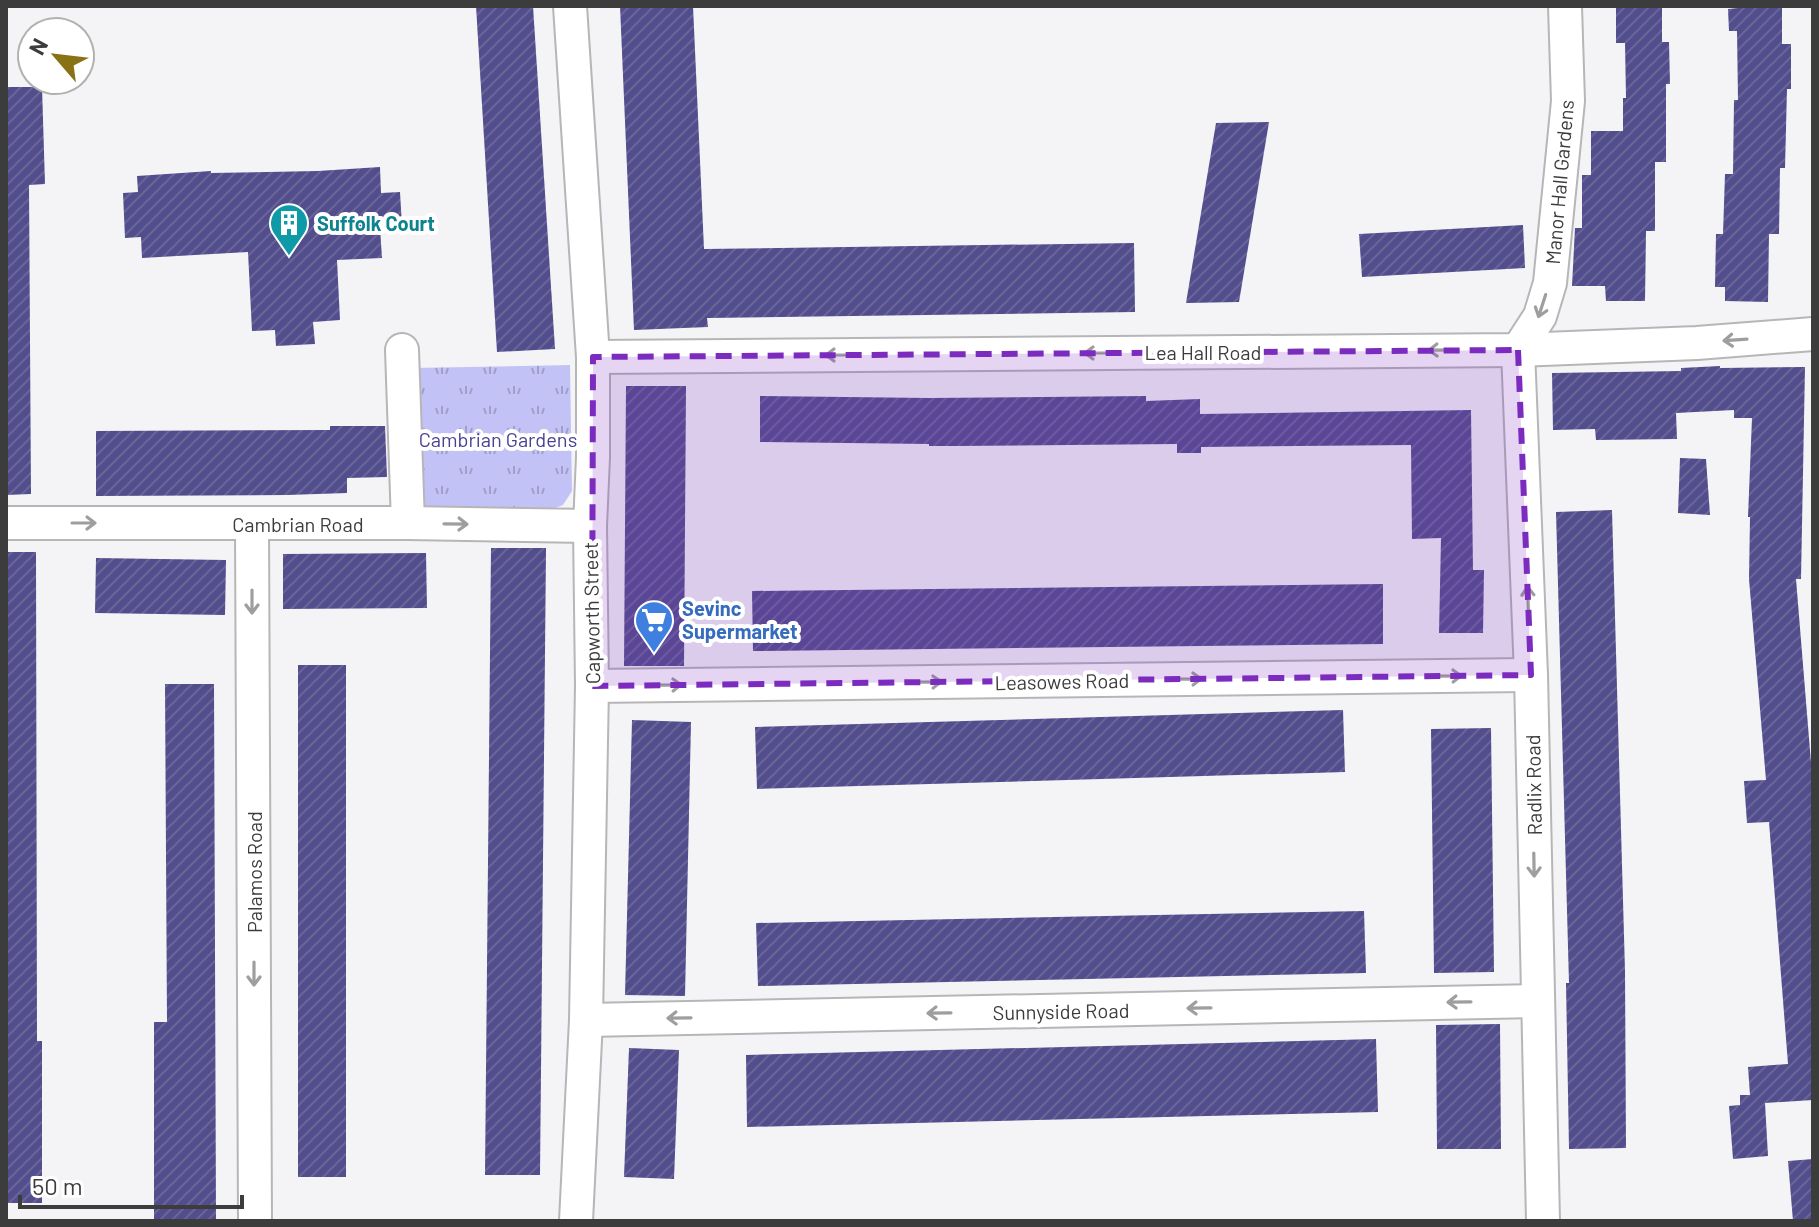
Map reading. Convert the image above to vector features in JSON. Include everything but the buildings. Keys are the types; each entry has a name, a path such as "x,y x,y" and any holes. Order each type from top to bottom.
{"street":[{"name":"Capworth Street","path":"570,6 593,357 590,526 592,686 586,1020 576,1221"},
{"name":"Manor Hall Gardens","path":"1518,350 1540,316 1550,283 1568,101 1565,6"},
{"name":"Lea Hall Road","path":"593,357 1518,350 1697,343 1813,334"},
{"path":"402,350 408,523"},
{"name":"Radlix Road","path":"1518,350 1531,675 1543,1221"},
{"name":"Cambrian Road","path":"6,523 590,526"},
{"name":"Palamos Road","path":"252,524 255,1221"},
{"name":"Leasowes Road","path":"592,686 1531,675"},
{"name":"Sunnyside Road","path":"586,1020 1537,1001"}],"highlighted area":[{"path":"1518,350 1531,675 592,686 593,357"}],"green space":[{"name":"Cambrian Gardens","path":"570,365 572,491 563,505 547,511 416,510 411,368"}],"place":[{"name":"Suffolk Court","path":"289,257"},
{"name":"Sevinc Supermarket","path":"654,654"}]}
